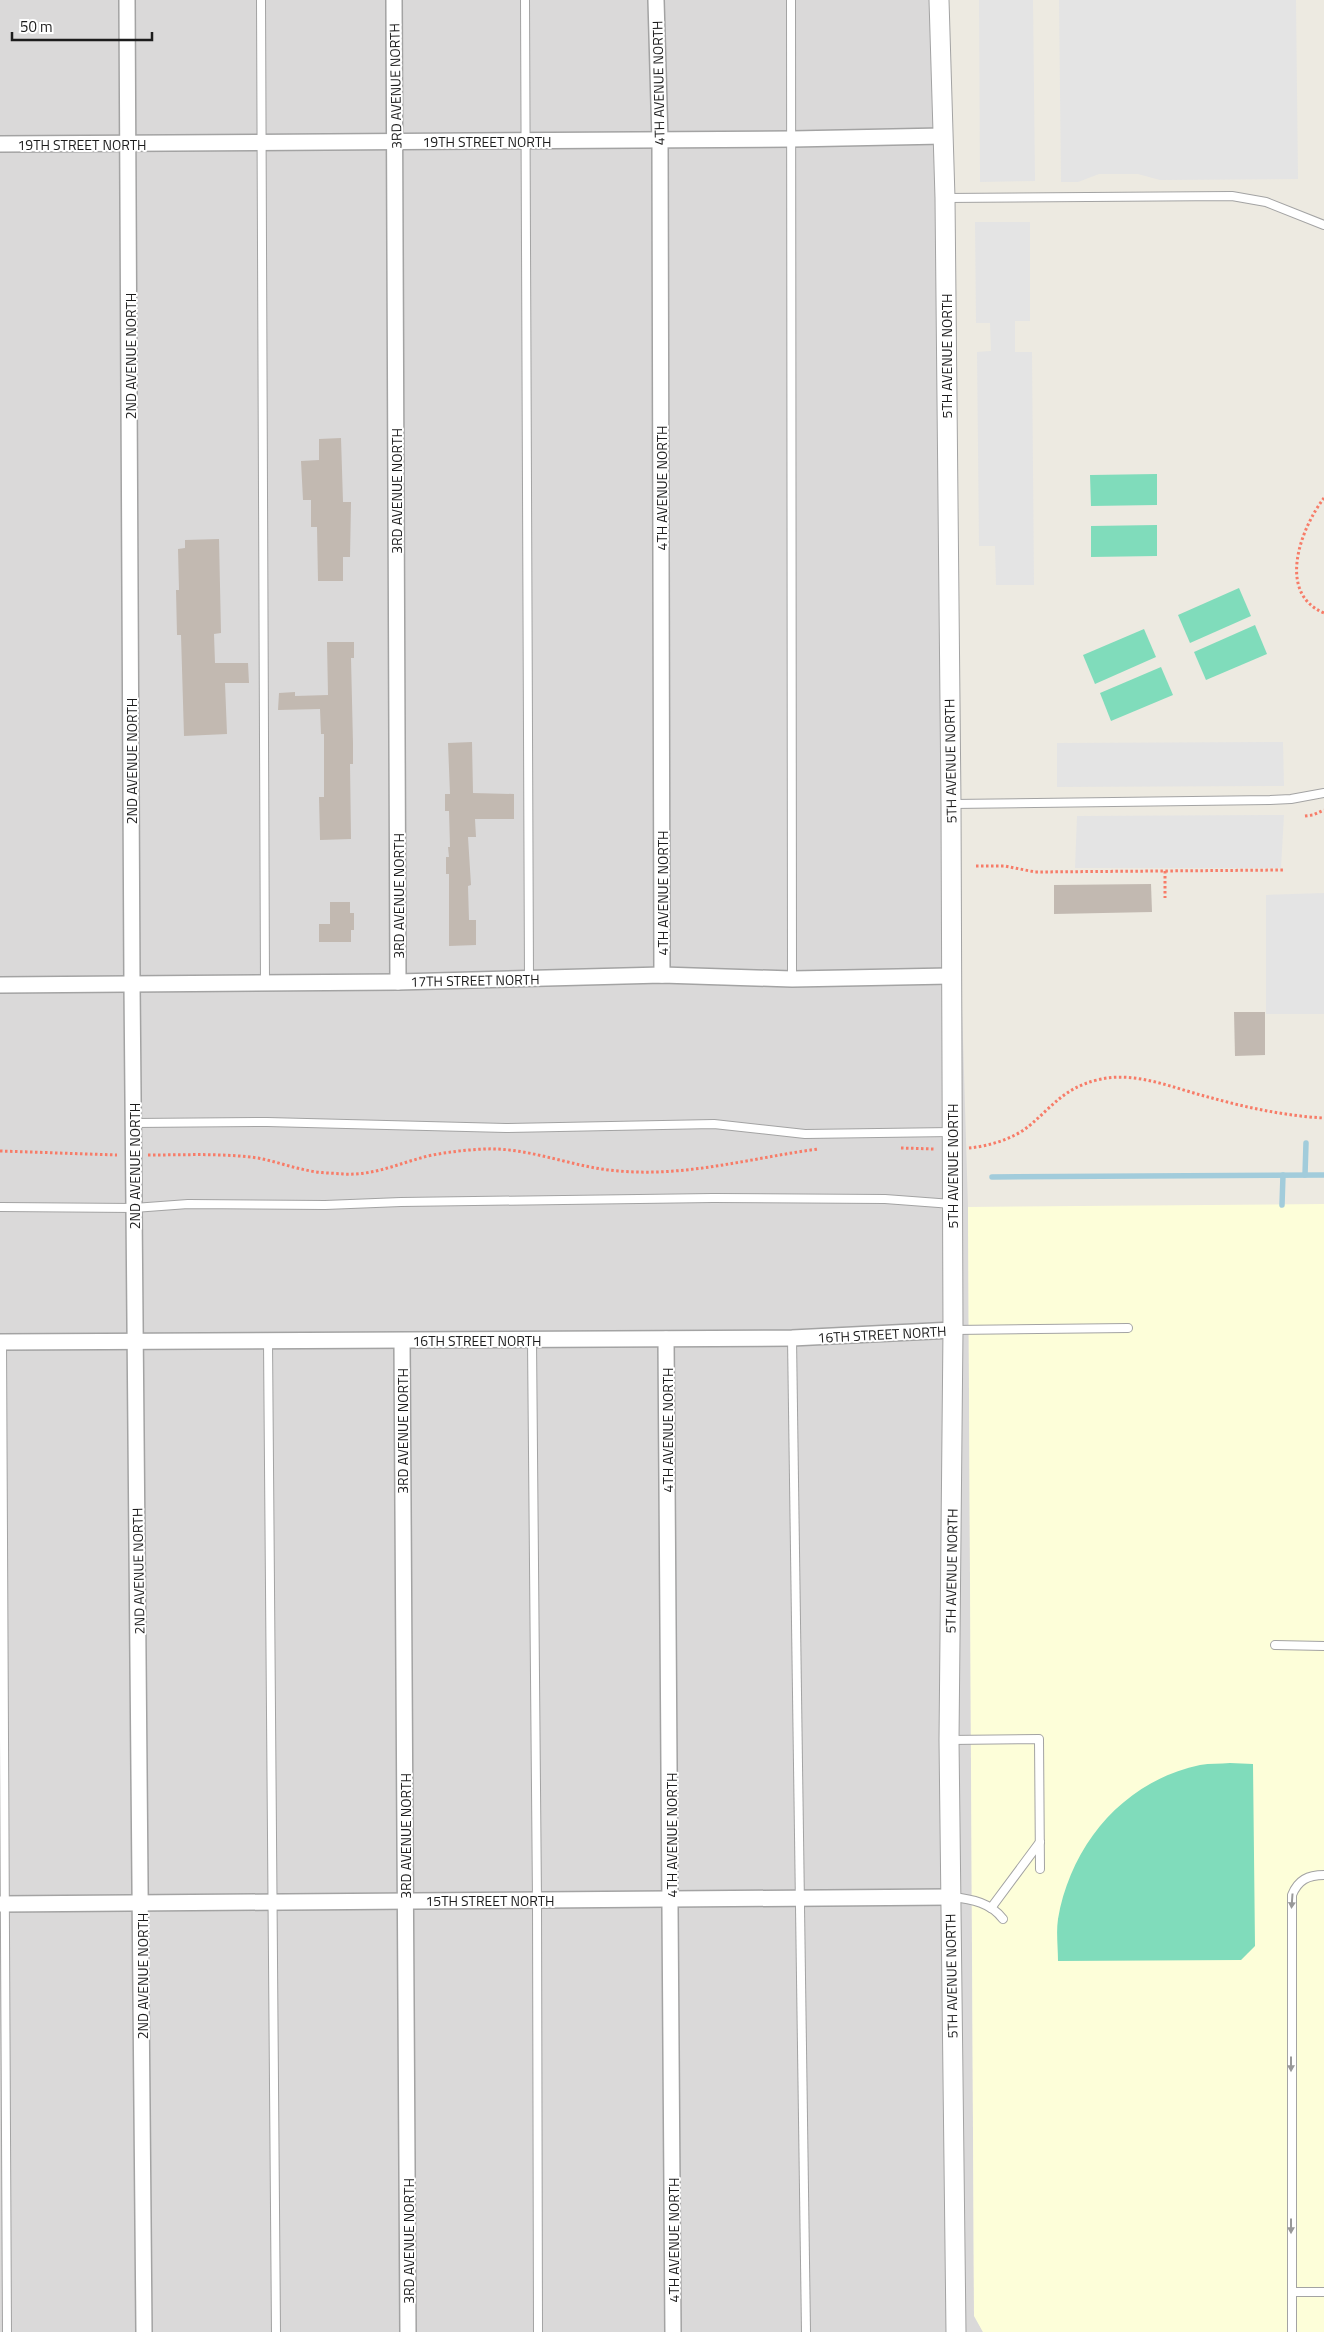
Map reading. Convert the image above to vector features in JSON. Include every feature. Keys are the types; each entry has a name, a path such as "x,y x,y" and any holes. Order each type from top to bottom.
{"street":[{"name":"2ND AVENUE NORTH","path":"127,0 132,984 144,2332"},
{"name":"3RD AVENUE NORTH","path":"394,0 398,982"},
{"name":"4TH AVENUE NORTH","path":"656,0 660,140 662,975"},
{"name":"5TH AVENUE NORTH","path":"939,0 945,198 950,804 953,1330 949,1740 956,2332"},
{"name":"19TH STREET NORTH","path":"0,144 792,139 943,136"},
{"name":"17TH STREET NORTH","path":"0,985 398,982 662,975 792,979 950,976"},
{"name":"16TH STREET NORTH","path":"1,1342 792,1338 953,1330"},
{"name":"4TH AVENUE NORTH","path":"666,1339 673,2332"},
{"name":"3RD AVENUE NORTH","path":"402,1341 408,2332"},
{"name":"15TH STREET NORTH","path":"3,1904 950,1897"}],"lane":[{"path":"261,0 265,983"},
{"path":"525,0 529,979"},
{"path":"790,0 792,139 792,979"},
{"path":"945,198 1232,196 1266,202 1324,225"},
{"path":"950,804 1270,800 1291,799 1324,793"},
{"path":"134,1123 287,1123 506,1128 714,1124 806,1134 952,1141"},
{"path":"0,1208 134,1208 188,1204 325,1205 401,1202 713,1198 885,1200 952,1204"},
{"path":"953,1330 1128,1328"},
{"path":"792,1338 806,2332"},
{"path":"532,1340 537,1900 538,2332"},
{"path":"268,1341 276,2332"},
{"path":"1,1342 7,2332"},
{"path":"1275,1645 1324,1646"},
{"path":"949,1740 1039,1739 1040,1869"},
{"path":"991,1908 1040,1842"},
{"path":"1292,2332 1292,1895 1296,1885 1302,1880 1315,1875 1324,1875"},
{"path":"950,1897 966,1898 991,1908 1003,1919"},
{"path":"1292,2292 1324,2292"}],"path":[{"path":"1324,498 1305,529 1299,549 1297,568 1298,585 1303,598 1316,610 1324,613"},
{"path":"1305,816 1313,816 1324,810"},
{"path":"976,866 1005,866 1034,872 1283,870"},
{"path":"1165,871 1165,898"},
{"path":"893,1147 952,1141 980,1147 1000,1141 1027,1127 1058,1097 1096,1080 1116,1077 1138,1078 1266,1110 1324,1118"},
{"path":"0,1151 134,1155 218,1154 259,1158 307,1171 346,1174 386,1170 427,1157 463,1150 489,1149 530,1154 585,1167 661,1173 694,1171 821,1148"}],"shaded area":[{"path":"0,0 932,0 968,1207 974,2315 983,2332 0,2332"},
{"path":"979,0 1033,0 1035,181 980,182"},
{"path":"1059,0 1296,0 1298,179 1160,180 1138,174 1099,174 1078,182 1061,182"},
{"path":"975,222 1030,222 1030,321 1015,321 1015,352 1032,352 1034,585 996,585 995,546 979,546 977,352 991,351 990,323 976,323"},
{"path":"1283,742 1284,786 1057,787 1057,743"},
{"path":"1284,815 1281,868 1075,868 1077,816"},
{"path":"1324,893 1324,1014 1266,1014 1266,895"},
{"path":"1324,1204 1324,2332 983,2332 974,2316 968,1207"}],"green space":[{"path":"1157,474 1157,505 1091,506 1090,475"},
{"path":"1157,525 1157,556 1091,557 1091,526"},
{"path":"1239,588 1251,616 1190,643 1178,615"},
{"path":"1255,625 1267,654 1206,680 1194,652"},
{"path":"1144,629 1156,657 1095,684 1083,655"},
{"path":"1161,667 1173,695 1111,721 1100,693"},
{"path":"1253,1764 1255,1946 1241,1960 1058,1961 1057,1924 1065,1892 1075,1866 1105,1820 1125,1801 1148,1785 1173,1773 1200,1765"}],"building":[{"path":"341,438 343,502 351,502 350,557 343,557 343,581 318,581 317,527 311,527 311,500 303,500 301,461 319,460 319,439"},
{"path":"219,539 221,633 214,634 215,663 248,663 249,683 225,683 227,734 184,736 181,635 177,635 176,590 179,590 178,549 185,548 185,540"},
{"path":"327,642 354,642 354,658 351,658 353,764 350,764 351,839 320,840 319,797 324,797 324,734 321,734 320,709 278,710 279,693 295,692 295,696 328,695"},
{"path":"472,742 473,793 514,794 514,819 475,819 476,837 468,837 471,885 468,886 469,920 476,920 476,945 449,946 449,874 446,874 446,857 449,857 448,847 450,847 449,811 445,811 445,794 450,794 448,743"},
{"path":"1151,884 1152,912 1054,914 1054,885"},
{"path":"330,902 350,902 350,913 354,913 354,930 351,930 351,942 319,942 319,924 330,924"},
{"path":"1234,1012 1265,1012 1265,1055 1235,1056"}],"waterway":[{"path":"1305,1175 1306,1143"},
{"path":"1282,1205 1283,1175"},
{"path":"992,1177 1324,1175"}]}
